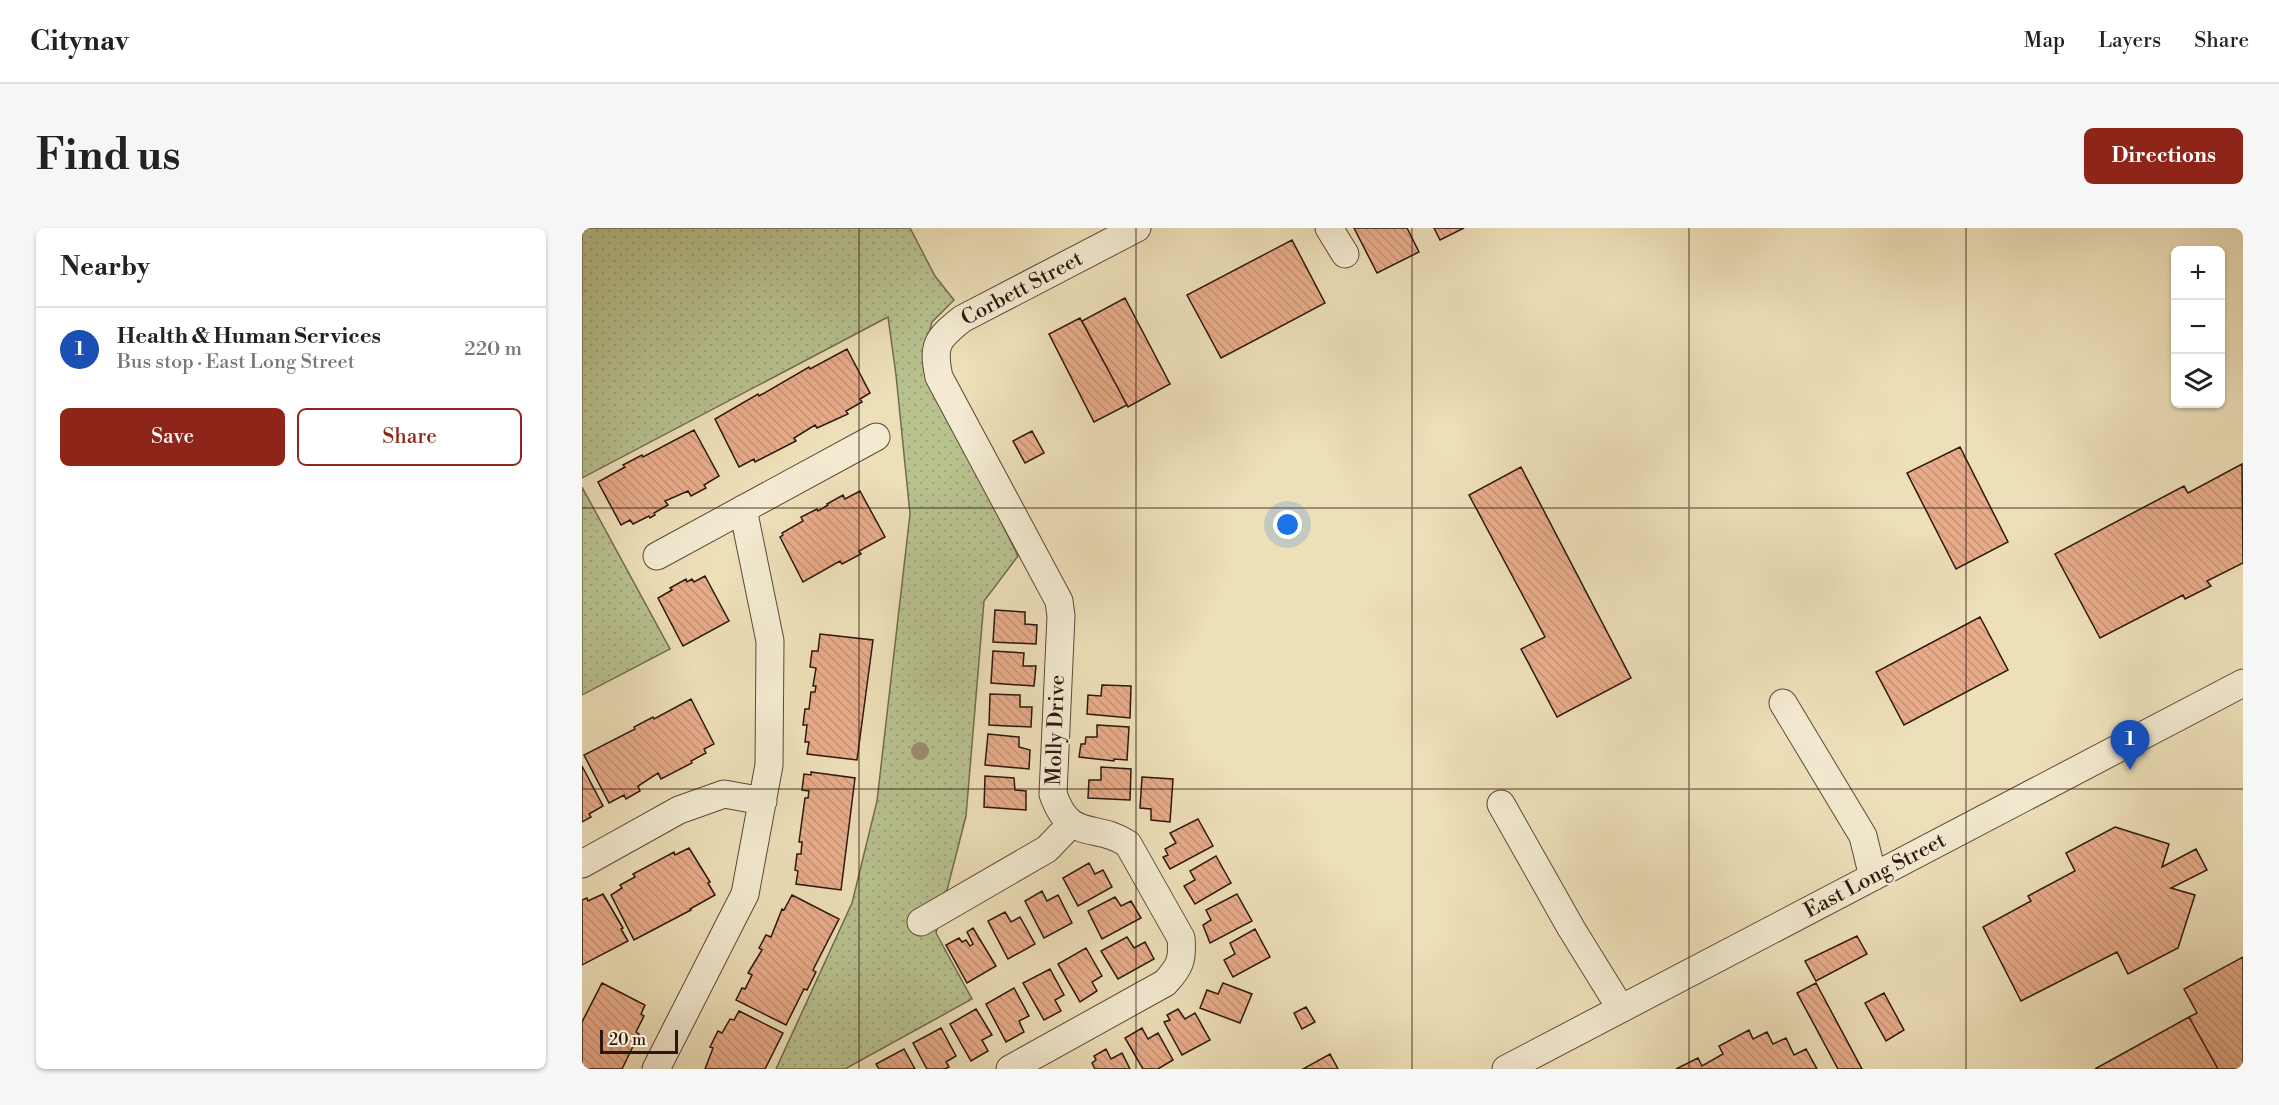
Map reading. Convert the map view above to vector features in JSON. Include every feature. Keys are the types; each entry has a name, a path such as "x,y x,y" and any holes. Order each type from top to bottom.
{"street":[{"name":"Corbett Street","path":"940,336 962,319 1137,228"},
{"path":"1329,228 1344,254"},
{"name":"Molly Drive","path":"940,336 935,359 939,378 1059,601 1061,616 1053,794 1058,809 1071,824"},
{"path":"657,556 876,437"},
{"path":"656,1069 745,894 769,765 770,641 743,509"},
{"name":"East Long Street","path":"1506,1069 2243,683"},
{"path":"1783,702 1863,836 1873,877"},
{"path":"582,864 679,810 724,794 763,801"},
{"path":"1502,804 1571,928 1621,1009"},
{"path":"921,922 1047,849 1071,824 1086,831 1115,835 1128,844 1181,938 1182,954 1178,969 1165,983 1010,1069"}],"green space":[{"path":"582,228 910,228 935,276 954,300 932,322 925,349 928,374 1018,556 984,601 966,816 936,933 972,999 845,1069 776,1069 852,903 877,801 910,514 888,317 582,478"},
{"path":"582,487 670,649 582,695"}],"building":[{"path":"1354,228 1407,228 1419,252 1377,273"},
{"path":"1434,228 1464,228 1440,240"},
{"path":"1292,240 1325,303 1221,358 1187,295"},
{"path":"1125,298 1170,384 1128,407 1082,321"},
{"path":"1080,318 1127,405 1094,422 1049,334"},
{"path":"847,349 870,393 860,399 862,402 846,411 848,414 817,428 815,425 794,438 796,441 755,462 754,459 739,467 715,419 758,394 759,396 809,367 810,369"},
{"path":"694,430 719,476 704,485 706,488 691,496 688,491 665,501 668,505 650,518 649,516 633,524 630,520 621,525 598,482 625,467 623,465"},
{"path":"1032,431 1044,453 1025,463 1013,441"},
{"path":"1960,447 2008,542 1956,569 1907,473"},
{"path":"2242,464 2243,563 2207,581 2211,586 2185,599 2183,595 2100,638 2055,554 2184,486 2188,493"},
{"path":"1521,467 1631,678 1557,717 1521,649 1545,637 1469,495"},
{"path":"860,491 885,537 859,551 861,554 842,564 840,561 803,582 780,537 782,533 803,521 801,517 817,509 818,511 843,495 845,499"},
{"path":"705,576 729,621 683,646 658,598 686,579 687,582 692,579 694,582"},
{"path":"995,610 1025,612 1025,624 1037,625 1036,644 993,642"},
{"path":"1980,617 2008,670 1904,725 1876,672"},
{"path":"820,634 873,640 857,760 807,754 809,742 805,742 807,725 803,725 805,709 809,709 811,692 815,692 816,686 813,686 816,668 810,667 812,651 818,651"},
{"path":"993,651 1024,653 1023,666 1036,666 1034,686 991,683"},
{"path":"1102,685 1131,686 1130,718 1087,714 1088,695 1101,696"},
{"path":"990,694 1020,695 1020,707 1032,707 1031,727 989,725"},
{"path":"691,699 714,744 704,749 706,753 691,761 692,763 661,779 658,773 638,786 640,791 626,799 624,795 609,803 584,755"},
{"path":"1097,725 1129,727 1127,760 1114,759 1114,761 1079,757 1081,744 1085,744 1086,737 1097,737"},
{"path":"988,734 1019,737 1019,747 1030,750 1029,769 985,765"},
{"path":"582,766 603,806 589,814 591,817 582,822"},
{"path":"1101,767 1131,769 1130,800 1088,798 1089,780 1101,780"},
{"path":"811,772 855,778 841,890 796,884 797,854 801,854 802,842 799,842 805,798 808,798 809,791 802,790 804,774 811,775"},
{"path":"985,776 1014,778 1015,790 1026,791 1026,810 984,807"},
{"path":"1142,777 1173,779 1170,822 1151,820 1151,809 1140,808"},
{"path":"1198,819 1213,846 1170,869 1163,857 1168,855 1165,849 1176,843 1170,833"},
{"path":"2115,827 2169,844 2162,867 2196,849 2207,870 2171,888 2195,895 2178,948 2128,974 2117,952 2021,1001 1983,927 2031,901 2028,896 2075,871 2066,853"},
{"path":"689,848 710,882 708,883 715,895 634,940 611,895 622,888 620,885 635,877 633,874 674,852 675,855"},
{"path":"1216,856 1231,883 1195,904 1184,886 1195,880 1190,871"},
{"path":"1089,863 1095,874 1103,870 1112,887 1078,906 1063,878"},
{"path":"1042,891 1047,901 1058,895 1072,923 1044,938 1025,901"},
{"path":"603,894 628,941 582,965 582,900 587,898 588,901"},
{"path":"1237,894 1252,921 1210,943 1203,925 1211,920 1206,910"},
{"path":"792,895 839,919 813,970 816,972 807,990 804,989 786,1025 736,1000 752,975 748,973 762,950 759,948 766,935 771,937 782,909 784,910"},
{"path":"1115,897 1121,906 1131,901 1141,918 1102,939 1088,911"},
{"path":"1005,912 1011,922 1020,917 1035,944 1008,959 988,921"},
{"path":"973,928 996,966 967,983 946,945 959,938 962,942 966,940 970,946 973,944 967,932"},
{"path":"1255,929 1270,957 1233,977 1224,960 1235,954 1230,943"},
{"path":"1857,936 1867,954 1816,981 1805,961"},
{"path":"1127,937 1134,948 1145,942 1154,959 1118,979 1101,951"},
{"path":"1086,948 1102,976 1092,982 1097,991 1080,1002 1058,964"},
{"path":"2243,957 2243,1069 2218,1069 2189,1017 2197,1013 2184,989"},
{"path":"1050,969 1064,995 1055,1000 1061,1011 1044,1020 1023,983"},
{"path":"602,983 645,1005 641,1014 644,1016 636,1032 639,1034 622,1069 582,1069 582,1022"},
{"path":"1223,983 1252,994 1240,1023 1200,1008 1207,990 1218,994"},
{"path":"1816,983 1862,1069 1838,1069 1797,993"},
{"path":"1014,988 1029,1016 1019,1021 1024,1032 1006,1042 986,1004"},
{"path":"1884,993 1904,1030 1886,1041 1865,1003"},
{"path":"1306,1007 1315,1022 1302,1029 1294,1013"},
{"path":"976,1009 992,1035 982,1040 988,1051 971,1061 950,1024"},
{"path":"1178,1009 1185,1019 1195,1013 1210,1040 1182,1055 1164,1022 1170,1020 1167,1015"},
{"path":"739,1011 783,1033 765,1069 705,1069 713,1048 710,1047 718,1031 722,1033 730,1019 734,1020"},
{"path":"2189,1017 2218,1069 2095,1069"},
{"path":"941,1028 956,1056 946,1062 949,1067 945,1069 927,1069 913,1043"},
{"path":"1142,1028 1148,1039 1158,1033 1173,1060 1158,1069 1143,1069 1125,1038"},
{"path":"1749,1030 1753,1039 1767,1032 1773,1044 1786,1038 1794,1055 1806,1049 1817,1069 1676,1069 1698,1058 1702,1066 1723,1054 1719,1046"},
{"path":"904,1049 915,1069 879,1069 876,1064"},
{"path":"1106,1049 1111,1059 1122,1053 1130,1069 1095,1069 1092,1063 1096,1060 1094,1056"},
{"path":"1330,1054 1338,1069 1303,1069"}],"place":[{"name":"Health & Human Services","path":"2130,770"}]}
